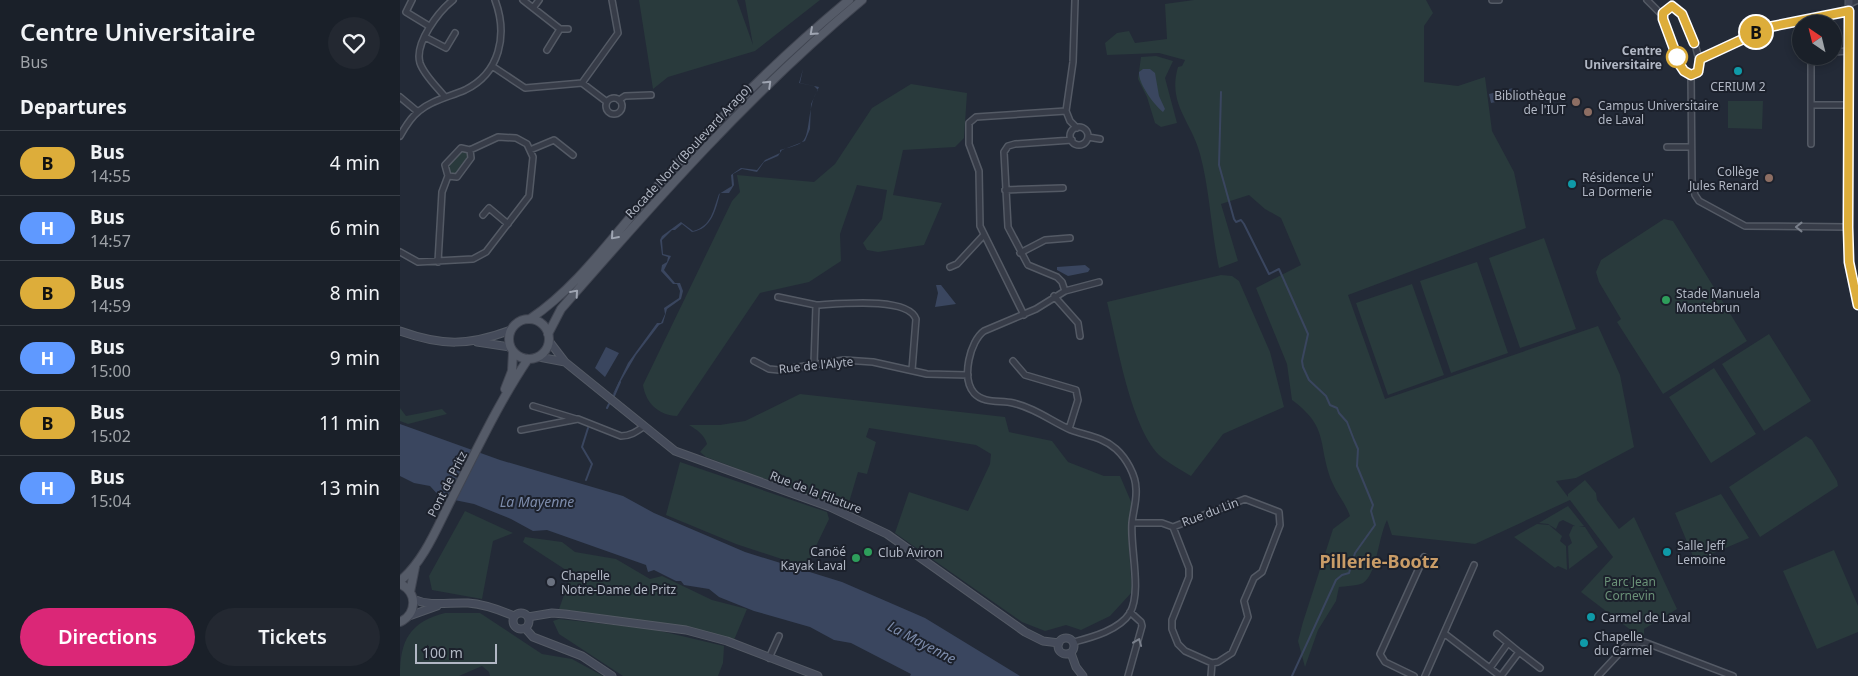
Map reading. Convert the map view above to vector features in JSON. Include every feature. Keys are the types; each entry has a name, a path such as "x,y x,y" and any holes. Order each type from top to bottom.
{"main road":[{"name":"Rocade Nord (Boulevard Arago)","path":"530,319 559,296 727,112 781,60 849,0"},
{"name":"Rocade Nord (Boulevard Arago)","path":"549,337 561,309 681,172 788,65 862,0"},
{"path":"530,319 542,323 549,337 547,347 539,357 528,359 511,349 511,330 518,322 530,319"},
{"name":"Pont de Pritz","path":"497,412 512,371 511,349"},
{"name":"Pont de Pritz","path":"400,583 415,566 435,532 497,412 528,359"},
{"name":"Pont de Pritz","path":"409,616 415,566"},
{"path":"400,583 412,595"},
{"path":"400,622 409,616"}],"street":[{"path":"412,0 406,12 429,26"},
{"path":"445,97 419,61 429,26 439,12 453,0"},
{"path":"400,136 418,112 481,80 492,66 502,32 495,0"},
{"path":"523,0 560,30"},
{"path":"533,8 539,0"},
{"path":"582,83 618,33 612,0"},
{"path":"1075,0 1073,62 1066,111 1070,121 1077,128 1084,129 1088,137"},
{"path":"1492,0 1499,0"},
{"path":"1647,0 1659,12 1663,13 1680,65 1684,71 1691,75"},
{"path":"1672,0 1672,6"},
{"path":"1700,59 1769,27 1849,5 1858,0"},
{"path":"1849,5 1849,262 1858,305"},
{"path":"1663,13 1672,6"},
{"path":"1672,6 1682,14 1700,59 1698,72 1691,75"},
{"path":"548,50 548,45 560,30 568,29"},
{"path":"425,37 446,48 456,33"},
{"path":"1842,51 1849,51"},
{"path":"1811,65 1811,144"},
{"path":"492,66 525,88 582,83 607,102 609,112 616,113 622,107 620,100"},
{"path":"1691,75 1691,147 1695,195 1706,206 1745,226 1848,227"},
{"path":"620,100 625,96 651,95"},
{"path":"400,98 418,112"},
{"path":"607,102 613,98 620,100"},
{"path":"1811,105 1849,105"},
{"path":"1024,314 983,236 978,209 979,171 969,144 969,123 976,118 1066,111"},
{"path":"1077,128 1072,132 1072,140 1076,144 1081,145 1088,137"},
{"path":"400,252 418,262 438,262 474,259 486,252 529,196 532,170 530,150 527,144 516,138 498,137 470,150 461,148 456,151 445,165 448,176 442,192 438,262"},
{"path":"1088,137 1100,139"},
{"path":"530,150 554,140 572,155"},
{"path":"1065,291 1062,282 1057,277 1028,265 1020,253 1007,225 1004,152 1008,146 1072,140"},
{"path":"1667,147 1691,147"},
{"path":"448,176 457,177 469,163 472,158 470,150"},
{"path":"1005,190 1063,188"},
{"path":"483,215 489,208 508,224"},
{"path":"950,267 957,264 983,236"},
{"path":"1020,253 1045,240 1070,238"},
{"path":"1074,642 1119,625 1130,612 1135,594 1132,523 1136,488 1130,467 1116,450 1103,439 1070,429 1039,411 1013,403 983,399 970,386 968,375 972,347 978,335 1024,314 1065,291 1098,282"},
{"path":"1054,296 1078,323 1080,336"},
{"path":"778,297 816,305 878,303 910,310 916,319 912,370"},
{"path":"814,364 816,305"},
{"path":"469,342 511,330"},
{"path":"400,331 426,340 445,343 469,342 511,349"},
{"name":"Rue de la Filature","path":"549,337 565,362 675,451 687,457 830,507 887,534 1025,632 1043,641 1058,643"},
{"name":"Rue de la Filature","path":"539,357 565,362"},
{"name":"Rue de l'Alyte","path":"754,361 769,369 779,370 844,360 872,362 927,374 968,375"},
{"path":"1013,361 1026,375 1076,390 1078,400 1070,429"},
{"path":"533,406 578,419 621,436 635,433 643,426"},
{"path":"522,430 578,419"},
{"name":"Rue du Lin","path":"1132,523 1162,523 1173,527 1245,499 1279,512 1281,518 1262,572 1254,578 1244,601 1248,617 1232,653 1226,658 1212,663 1185,651 1178,644 1172,629 1172,620 1189,578 1189,568 1173,527"},
{"path":"1414,676 1386,662 1380,654 1424,557"},
{"path":"1425,676 1474,565"},
{"path":"412,595 422,603 439,605 472,604 491,607 514,616 521,613 528,617 552,613 686,630 727,641 818,676"},
{"path":"409,616 439,605"},
{"path":"1128,676 1142,626 1141,622 1130,612"},
{"path":"514,616 513,622 515,626 520,629 525,628"},
{"path":"525,628 528,624 528,617"},
{"path":"525,628 533,637 582,656 612,676"},
{"path":"1445,634 1500,676 1519,652"},
{"path":"1497,634 1540,668"},
{"path":"769,658 779,636"},
{"path":"1065,638 1070,638 1074,642 1075,648 1071,653 1060,652 1058,643 1065,638"},
{"path":"1598,676 1626,646 1644,642 1732,676"},
{"path":"1490,668 1508,643"},
{"path":"1071,653 1076,667 1083,676"},
{"path":"1211,676 1212,663"}],"green space":[{"path":"639,0 737,0 753,45 745,0 820,0 755,51 668,77 653,89"},
{"name":"Parc Jean Cornevin","path":"1194,0 1426,0 1433,13 1424,26 1424,82 1458,86 1485,77 1492,131 1514,172 1526,228 1348,295 1385,399 1598,326 1620,375 1634,447 1576,478 1556,481 1568,497 1568,494 1585,480 1596,493 1597,500 1619,529 1634,517 1677,609 1644,629 1644,636 1632,631 1581,592 1613,557 1570,500 1475,544 1392,535 1387,520 1368,578 1363,583 1339,587 1336,601 1318,630 1305,667 1298,641 1303,622 1333,529 1350,516 1332,482 1317,428 1304,410 1292,400 1287,364 1256,288 1301,265 1281,218 1265,209 1249,195 1221,204 1238,261 1219,268 1200,154 1178,102 1176,92 1175,80 1178,67 1182,66 1185,60 1159,53 1107,55 1105,43 1117,33 1129,31 1135,43 1167,39 1165,4"},
{"path":"1156,56 1173,61 1165,78 1177,123 1161,127 1155,123 1147,97 1138,79 1141,57"},
{"path":"911,84 967,93 964,138 955,147 903,150 893,195 942,203 924,245 878,252 867,250 863,243 882,219 887,190 857,185 840,234 841,261 809,282 760,293 677,416 659,411 650,403 643,385 732,201 740,192 737,175 814,182 835,164 872,108"},
{"path":"1728,101 1763,101 1762,129 1728,128"},
{"path":"464,150 467,152 468,161 457,175 449,175 446,166 458,152"},
{"name":"Stade Manuela Montebrun","path":"1664,219 1673,221 1747,341 1663,394 1617,322 1621,319 1599,282 1596,272 1601,260"},
{"path":"1544,238 1576,329 1520,348 1489,258"},
{"path":"1477,262 1508,353 1451,373 1420,281"},
{"path":"1221,275 1232,276 1239,281 1270,352 1284,407 1223,434 1191,476 1159,455 1140,424 1132,404 1120,360 1107,302"},
{"path":"1412,284 1444,375 1388,395 1356,303"},
{"path":"1769,334 1811,401 1764,431 1722,364"},
{"path":"1714,368 1756,434 1711,463 1669,397"},
{"path":"800,394 1005,417 1009,432 1052,441 1068,462 1104,476 1120,476 1132,504 1128,534 1132,592 1110,616 1081,630 1066,625 1045,631 1022,622 895,533 909,492 968,511 990,464 991,454 976,445 869,428 866,437 876,442 867,474 858,472 847,509 706,457 700,452 707,444 706,441 700,433 689,425 720,425 745,421"},
{"path":"400,408 406,416 442,409 447,414 408,424 400,421"},
{"path":"1806,436 1812,440 1837,481 1838,486 1760,537 1729,487"},
{"path":"680,462 827,512 829,519 806,567 736,544 666,515"},
{"path":"1721,494 1749,538 1695,561 1675,513"},
{"path":"1568,506 1584,526 1577,527 1563,520 1559,522 1556,529 1548,524 1539,523"},
{"path":"465,511 513,533 493,541 482,599 432,590 429,576"},
{"path":"1537,524 1549,525 1562,536 1560,541 1566,546 1567,570 1558,566 1555,568 1514,537"},
{"path":"1573,526 1585,527 1598,547 1569,569 1568,546 1572,543 1569,535"},
{"path":"525,537 562,542 575,552 616,559 650,579 662,576 712,600 747,609 734,640 690,627 559,609 569,581 569,572 523,542"},
{"path":"1834,550 1858,606 1858,632 1817,649 1783,571"},
{"path":"445,613 480,613 542,654 572,659 603,676 490,676 489,672 482,666 459,676 400,676 402,652 409,634 423,622"},
{"path":"559,619 652,629 724,646 723,663 718,676 623,676 559,634 553,621"}],"water":[{"path":"803,69 800,83 819,87 818,90 814,86 799,83"},
{"path":"1143,69 1150,69 1155,73 1159,96 1165,109 1163,112 1151,99 1141,82 1139,72"},
{"path":"1513,88 1516,90 1515,98 1491,103 1489,94"},
{"path":"811,110 810,129 805,141 801,142 807,133"},
{"path":"780,153 778,156 764,162 757,172 742,169 733,174 734,185 729,193 721,193 732,186 731,175 741,168 757,170 765,160"},
{"path":"720,193 709,223 699,230 692,232 682,224 675,230 672,230 662,240 663,254 671,256 664,270 675,283 680,283 683,291 681,299 667,309 663,323 659,325 636,355 611,398 628,363 657,323 661,323 665,314 664,308 679,298 680,291 677,284 673,284 661,271 662,265 667,262 668,257 662,255 660,240 662,236 681,222 693,231 699,229 711,217"},
{"path":"1085,265 1090,269 1088,272 1068,276 1057,270 1057,267"},
{"path":"936,285 941,285 956,304 935,307 938,293"},
{"path":"606,347 619,353 605,377 595,368"},
{"name":"La Mayenne","path":"400,424 500,460 623,496 654,513 745,552 842,582 925,618 1020,676 910,676 911,674 851,643 834,640 810,627 754,611 719,597 709,589 684,585 681,581 676,581 654,570 648,572 646,565 547,530 533,531 511,519 474,504 440,497 430,486 414,483 400,476"}],"waterway":[{"path":"1221,92 1219,165 1234,219 1236,222 1241,220 1244,224 1269,274 1279,269 1308,334 1302,361 1303,367 1309,380 1326,396 1330,405 1337,408 1347,422 1358,449 1357,466 1373,505 1371,511 1375,525 1355,553 1349,573 1342,575 1336,580 1292,676"},
{"path":"613,398 620,382"},
{"path":"607,408 609,404"},
{"path":"586,480 592,464 582,447 588,428"}],"bus line":[{"name":"B","path":"1694,43 1682,14 1677,8 1672,6 1666,10 1663,13 1663,19 1680,65 1687,74 1691,75 1698,72 1701,63 1700,59 1764,29 1804,18 1849,11 1847,181 1849,262 1858,305"}],"place":[{"name":"Centre Universitaire","path":"1677,57"},
{"name":"CERIUM 2","path":"1738,71"},
{"name":"Bibliothèque de l'IUT","path":"1576,102"},
{"name":"Campus Universitaire de Laval","path":"1588,112"},
{"name":"Collège Jules Renard","path":"1769,178"},
{"name":"Résidence U' La Dormerie","path":"1572,184"},
{"name":"Stade Manuela Montebrun","path":"1666,300"},
{"name":"Club Aviron","path":"868,552"},
{"name":"Salle Jeff Lemoine","path":"1667,552"},
{"name":"Canöé Kayak Laval","path":"856,558"},
{"name":"Chapelle Notre-Dame de Pritz","path":"551,582"},
{"name":"Carmel de Laval","path":"1591,617"},
{"name":"Chapelle du Carmel","path":"1584,643"}],"district":[{"name":"Pillerie-Bootz","path":"1379,561"}]}
